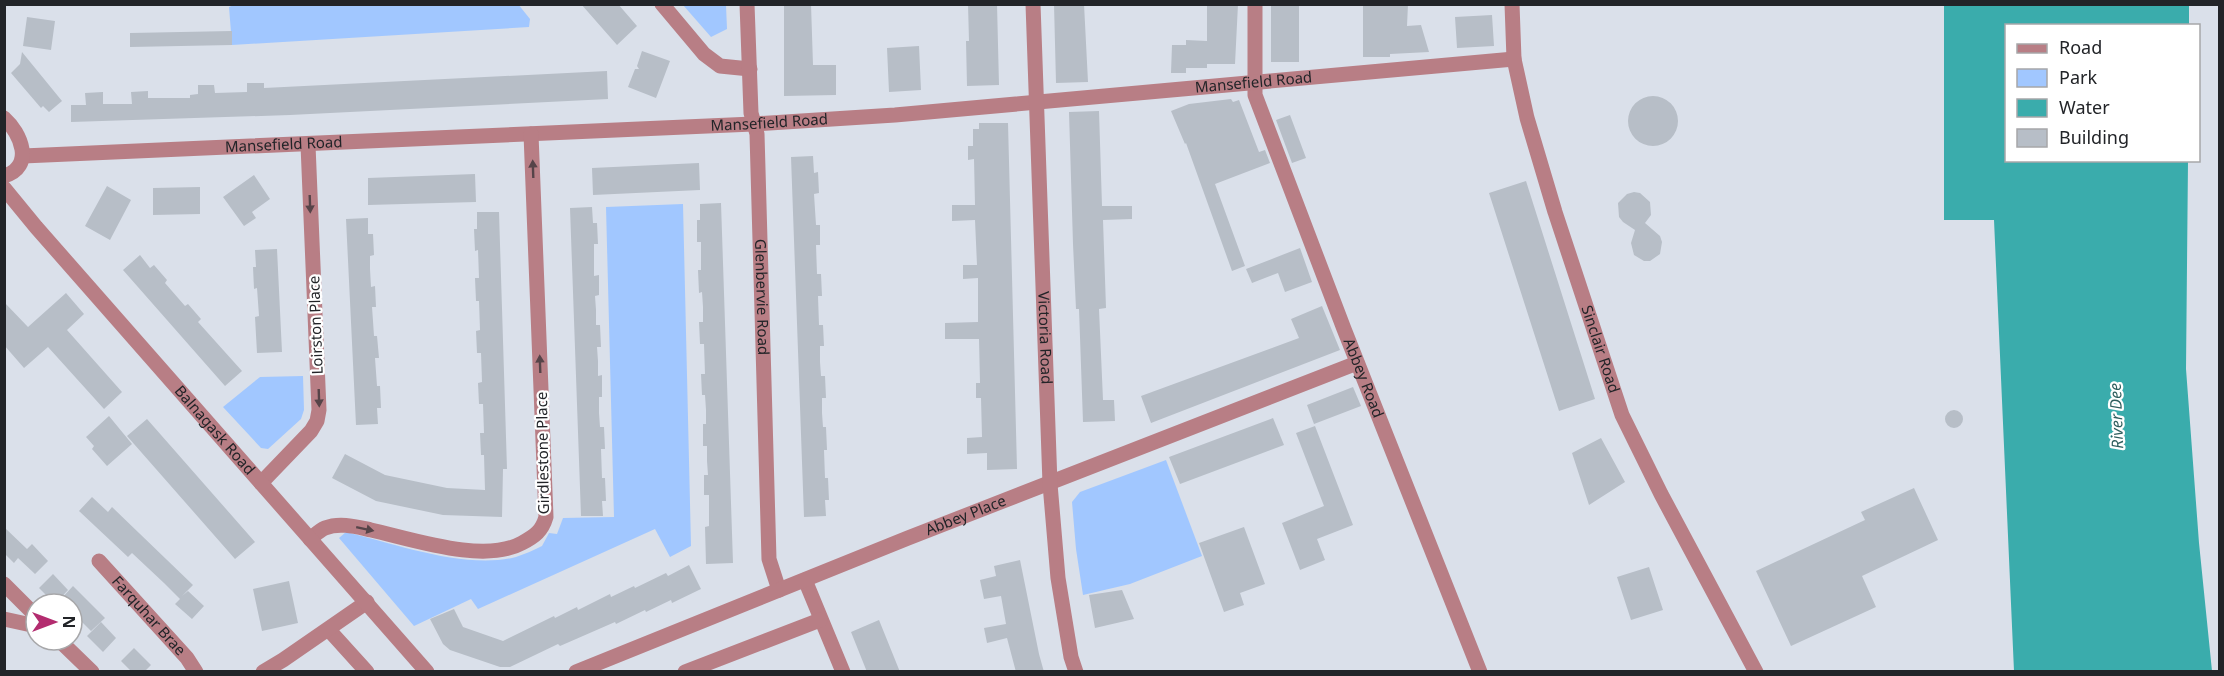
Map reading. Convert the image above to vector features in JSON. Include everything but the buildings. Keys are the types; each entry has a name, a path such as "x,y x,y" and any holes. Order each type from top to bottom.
{"street":[{"path":"662,4 704,54 720,66 750,69"},
{"name":"Glenbervie Road","path":"747,4 750,113 757,134 769,559 779,590"},
{"name":"Victoria Road","path":"1033,4 1050,484 1058,578 1071,657 1076,672"},
{"name":"Abbey Road","path":"1255,4 1255,95 1357,363 1480,672"},
{"name":"Sinclair Road","path":"1512,4 1514,59 1527,118 1622,416 1756,672"},
{"name":"Mansefield Road","path":"23,156 308,145 895,115 1514,59"},
{"path":"4,118 20,138 23,156 16,170 4,176"},
{"name":"Girdlestone Place","path":"310,539 325,528 347,525 458,549 492,550 516,546 537,534 543,527 546,517 531,134"},
{"name":"Loirston Place","path":"261,483 311,431 317,421 319,410 308,145"},
{"name":"Balnagask Road","path":"4,188 427,672"},
{"name":"Abbey Place","path":"576,672 1357,363"},
{"name":"Farquhar Brae","path":"99,561 187,658 196,672"},
{"path":"805,580 843,672"},
{"path":"4,584 24,604"},
{"path":"262,672 329,630 367,602"},
{"path":"4,619 24,623"},
{"path":"685,672 820,620"},
{"path":"329,630 367,672"},
{"path":"71,652 92,672"}],"green space":[{"path":"236,4 518,4 530,19 529,27 232,45 229,7"},
{"path":"683,5 726,5 727,29 711,37"},
{"path":"683,204 691,546 670,557 655,529 478,609 471,599 414,626 339,538 346,532 431,554 453,558 496,560 516,557 542,546 549,533 557,534 563,518 614,517 606,207"},
{"path":"303,376 304,410 301,419 268,449 261,448 223,407 260,377"},
{"path":"1166,460 1202,556 1130,584 1083,595 1072,502 1080,492"}],"water":[{"name":"River Dee","path":"1944,5 2189,5 2189,24 2005,24 2005,162 2188,162 2186,369 2199,543 2212,671 2014,671 1994,220 1944,220"}]}
